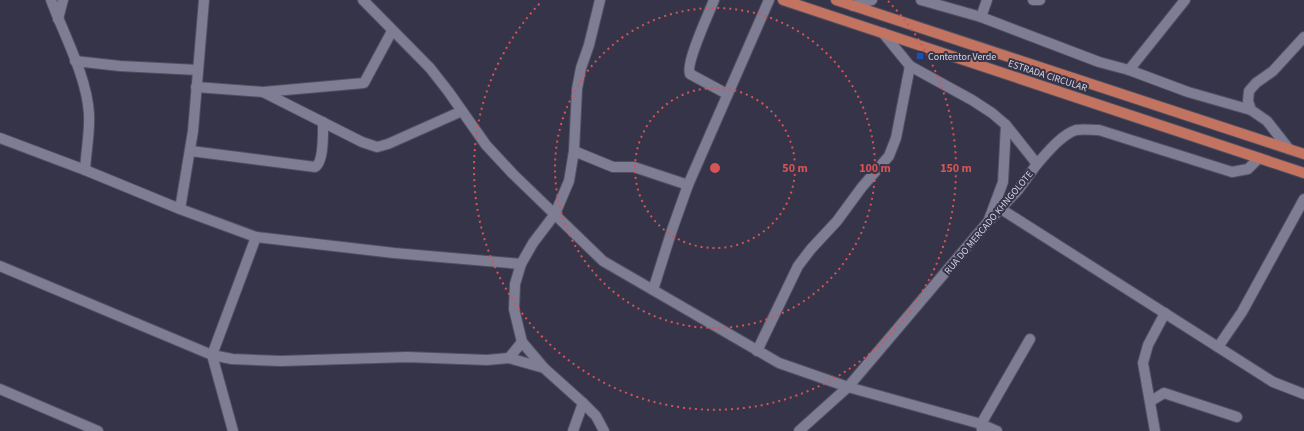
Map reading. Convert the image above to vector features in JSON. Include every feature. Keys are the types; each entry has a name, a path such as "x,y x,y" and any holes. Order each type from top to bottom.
{"main road":[{"name":"ESTRADA CIRCULAR","path":"784,0 1304,173"},
{"name":"ESTRADA CIRCULAR","path":"836,0 1304,154"}],"street":[{"path":"50,0 75,61 86,96 89,115 85,170"},
{"path":"58,19 63,0"},
{"path":"180,209 190,151 204,0"},
{"path":"362,0 430,68 486,145 513,174 604,261 757,352 779,363 848,387 981,428 997,431"},
{"path":"600,0 589,45 581,68 577,89 574,152 569,181 555,214 533,243 522,264 515,284 514,309 522,342 544,368 596,416 604,431"},
{"path":"714,0 691,56 688,71 690,74 727,94"},
{"path":"653,290 688,185 769,0"},
{"path":"853,6 872,0"},
{"path":"921,0 981,16 1099,62 1129,70 1188,92 1251,110 1266,121 1289,148"},
{"path":"981,16 987,0"},
{"path":"1033,0 1040,0"},
{"path":"1129,70 1186,0"},
{"path":"196,87 263,92 364,83 392,31"},
{"name":"RUA DO MERCADO KHNGOLOTE","path":"799,431 848,387 987,223 1001,209 1037,164 1006,125 992,113 972,100 910,66 883,33"},
{"path":"1251,110 1248,101 1249,91 1256,83 1273,71 1304,37"},
{"path":"75,61 120,66 198,70"},
{"path":"757,352 798,266 811,249 837,221 862,187 889,156 896,138 910,66"},
{"path":"263,92 362,142 376,147 388,144 462,111"},
{"path":"190,151 315,166 318,165 321,159 323,122"},
{"path":"987,223 1003,182 1006,125"},
{"path":"1037,164 1066,136 1076,130 1104,132 1232,172 1248,170 1259,158"},
{"path":"0,138 85,170 180,209 256,237 394,253 522,264"},
{"path":"574,152 613,167 634,167 688,185"},
{"path":"1218,347 1242,312 1304,199"},
{"path":"1001,209 1273,382 1304,394"},
{"path":"233,431 212,355 256,237"},
{"path":"0,266 59,289 212,355 232,359 281,361 407,357 487,360 509,358 544,368"},
{"path":"1155,431 1151,401 1143,364 1148,345 1165,313"},
{"path":"981,428 1030,339"},
{"path":"509,358 522,342"},
{"path":"0,390 98,431"},
{"path":"1151,401 1164,393 1237,417"},
{"path":"573,431 583,403"}],"place":[{"name":"Contentor Verde","path":"920,56"}]}
